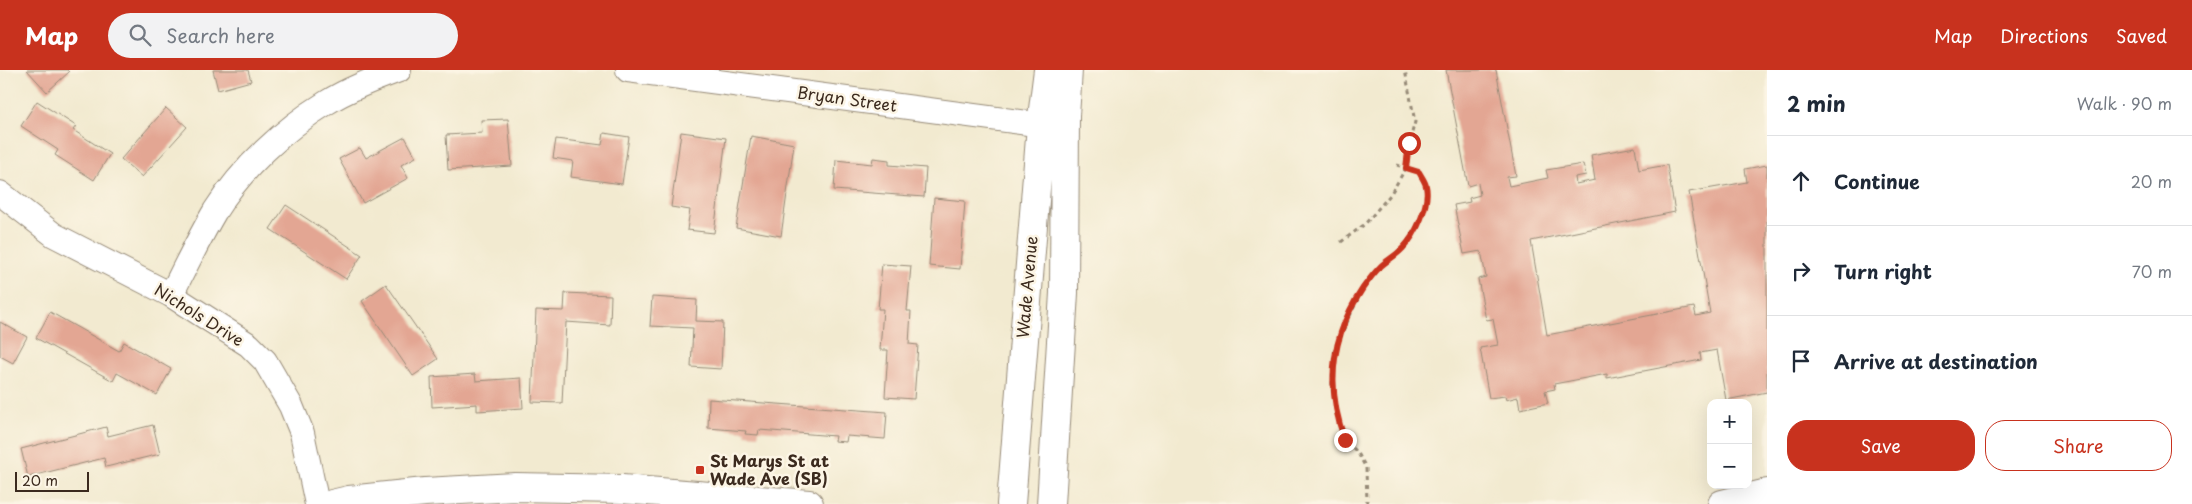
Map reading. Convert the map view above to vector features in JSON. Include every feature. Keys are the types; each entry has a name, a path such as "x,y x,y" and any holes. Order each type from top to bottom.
{"main road":[{"name":"Wade Avenue","path":"1048,70 1064,293 1051,504"},
{"name":"Wade Avenue","path":"1011,504 1053,126 1068,70"},
{"path":"332,504 349,500 425,492 515,488 622,489 809,504"},
{"path":"1722,504 1767,493"}],"street":[{"path":"171,295 215,211 236,183 264,152 294,125 373,74 399,70"},
{"name":"Bryan Street","path":"628,70 1053,126"},
{"name":"Nichols Drive","path":"0,193 54,235 171,295 249,345 265,361 291,406 302,433 317,504"}],"path":[{"path":"1341,242 1365,224 1390,195 1406,168 1409,143 1415,122 1405,70"},
{"path":"1366,504 1366,468 1358,453 1345,440 1338,420 1332,385 1335,349 1362,289 1379,268 1404,248 1419,223 1426,205 1426,186 1419,172 1397,165"}],"building":[{"path":"27,70 67,70 69,72 47,92"},
{"path":"213,70 248,70 251,81 218,90"},
{"path":"1446,70 1496,70 1516,176 1507,177 1509,186 1548,178 1546,170 1583,164 1586,175 1575,177 1576,184 1595,180 1591,155 1635,147 1639,170 1667,165 1675,212 1531,241 1547,335 1694,307 1696,316 1710,313 1689,192 1747,182 1745,169 1767,165 1767,392 1726,399 1717,350 1700,353 1701,360 1607,378 1607,374 1554,384 1555,389 1545,391 1548,403 1520,409 1518,397 1506,400 1505,396 1489,398 1480,348 1498,345 1493,319 1486,320 1478,279 1486,277 1481,251 1464,254 1454,205 1470,202 1469,198 1480,195 1478,183 1468,186"},
{"path":"37,101 76,126 73,130 110,154 94,180 55,155 58,150 21,126"},
{"path":"166,108 187,127 142,177 121,159"},
{"path":"508,119 512,166 448,170 446,135 482,133 481,120"},
{"path":"681,132 726,138 714,233 687,230 690,210 671,207"},
{"path":"604,133 629,137 622,184 571,177 573,161 553,158 556,139 602,145"},
{"path":"751,136 794,144 781,236 736,228"},
{"path":"405,137 416,157 401,165 408,178 363,203 339,159 360,148 366,158"},
{"path":"873,158 889,160 889,165 926,168 924,197 834,190 836,160 872,164"},
{"path":"934,198 965,201 960,269 929,266"},
{"path":"286,205 362,255 346,279 270,229"},
{"path":"882,264 911,266 907,311 911,311 909,344 918,345 914,399 885,397 888,350 880,350 883,309 878,309"},
{"path":"386,284 438,359 413,376 362,301"},
{"path":"565,293 611,295 610,325 566,322 562,403 532,402 536,310 564,311"},
{"path":"652,297 697,300 696,321 723,322 721,369 691,367 693,328 650,326"},
{"path":"50,312 119,351 124,342 171,369 157,395 117,373 113,381 36,338"},
{"path":"0,322 27,337 13,363 0,356"},
{"path":"475,374 476,381 521,378 523,408 477,411 477,404 432,407 431,377"},
{"path":"709,399 887,412 885,439 847,436 846,442 834,441 835,436 759,430 758,435 745,434 746,431 708,428"},
{"path":"153,425 160,454 106,467 104,458 28,477 21,449 106,427 108,436"}],"place":[{"name":"St Marys St at Wade Ave (SB)","path":"700,470"}],"route":[{"path":"1345,440 1338,420 1332,385 1335,349 1362,289 1379,268 1404,248 1419,223 1426,205 1426,186 1419,172 1406,168 1409,143"}]}
